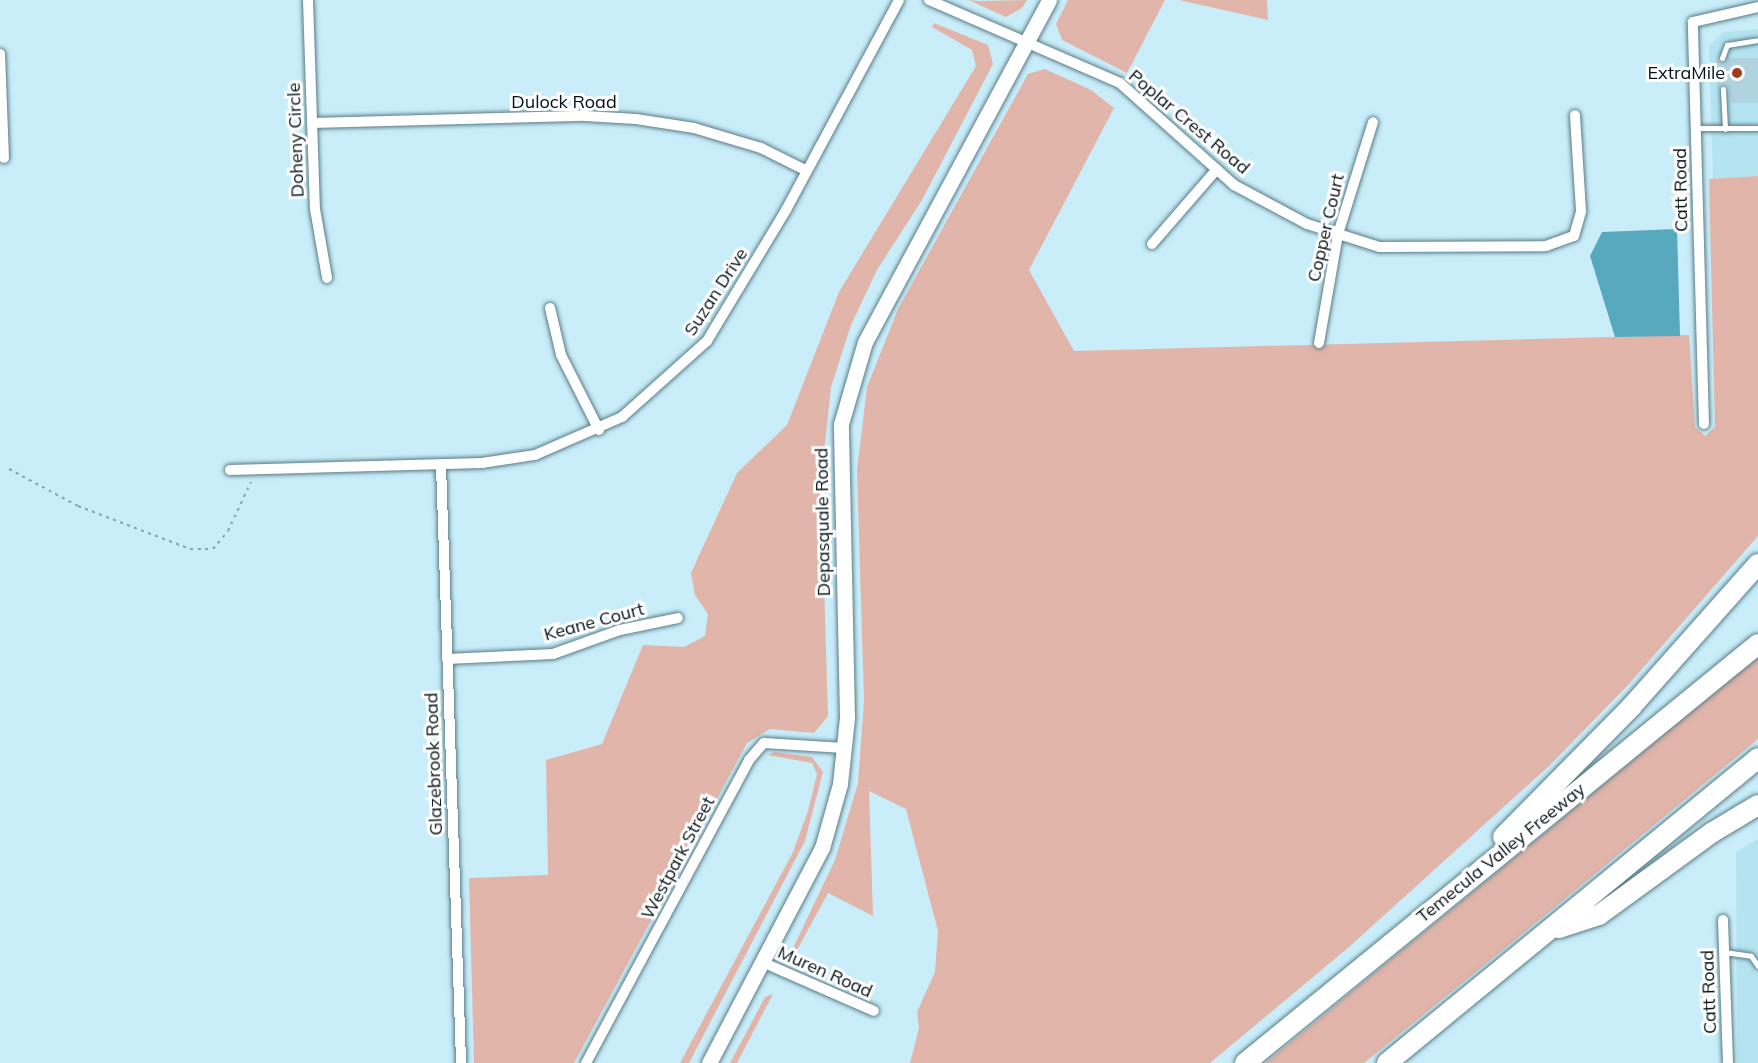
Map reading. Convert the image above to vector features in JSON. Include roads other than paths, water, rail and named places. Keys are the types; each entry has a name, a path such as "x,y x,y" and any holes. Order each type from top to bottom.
{"highway":[{"path":"1433,908 1632,706 1758,564"},
{"name":"Temecula Valley Freeway","path":"1245,1063 1758,644"},
{"path":"1387,1063 1758,758"},
{"path":"1548,932 1599,915 1713,832 1758,805"}],"street":[{"name":"Doheny Circle","path":"308,0 315,209 327,278"},
{"name":"Suzan Drive","path":"230,470 441,465 535,455 599,430 667,381 707,341 807,171 898,0"},
{"name":"Poplar Crest Road","path":"929,0 1120,82 1234,185 1307,224 1379,247 1546,246 1574,236 1581,210 1575,115"},
{"name":"Depasquale Road","path":"709,1063 822,848 840,784 848,717 841,424 865,342 880,310 1048,0"},
{"name":"Catt Road","path":"1704,424 1693,22 1758,8"},
{"path":"0,54 4,158"},
{"name":"Dulock Road","path":"312,123 585,116 636,119 694,128 761,148 807,171"},
{"name":"Copper Court","path":"1319,343 1338,234 1373,122"},
{"path":"1152,244 1217,169"},
{"path":"550,308 561,355 599,430"},
{"name":"Glazebrook Road","path":"441,465 461,1063"},
{"name":"Keane Court","path":"447,658 553,654 620,630 678,618"},
{"name":"Westpark Street","path":"586,1063 749,760 764,742 844,748"},
{"name":"Catt Road","path":"1723,920 1728,1063"},
{"name":"Muren Road","path":"762,962 874,1011"}],"lane":[{"path":"1722,58 1727,45 1758,40"},
{"path":"1723,88 1725,129"},
{"path":"1696,128 1758,128"},
{"path":"1724,952 1751,956 1758,966"}],"place":[{"name":"ExtraMile","path":"1737,73"}]}
